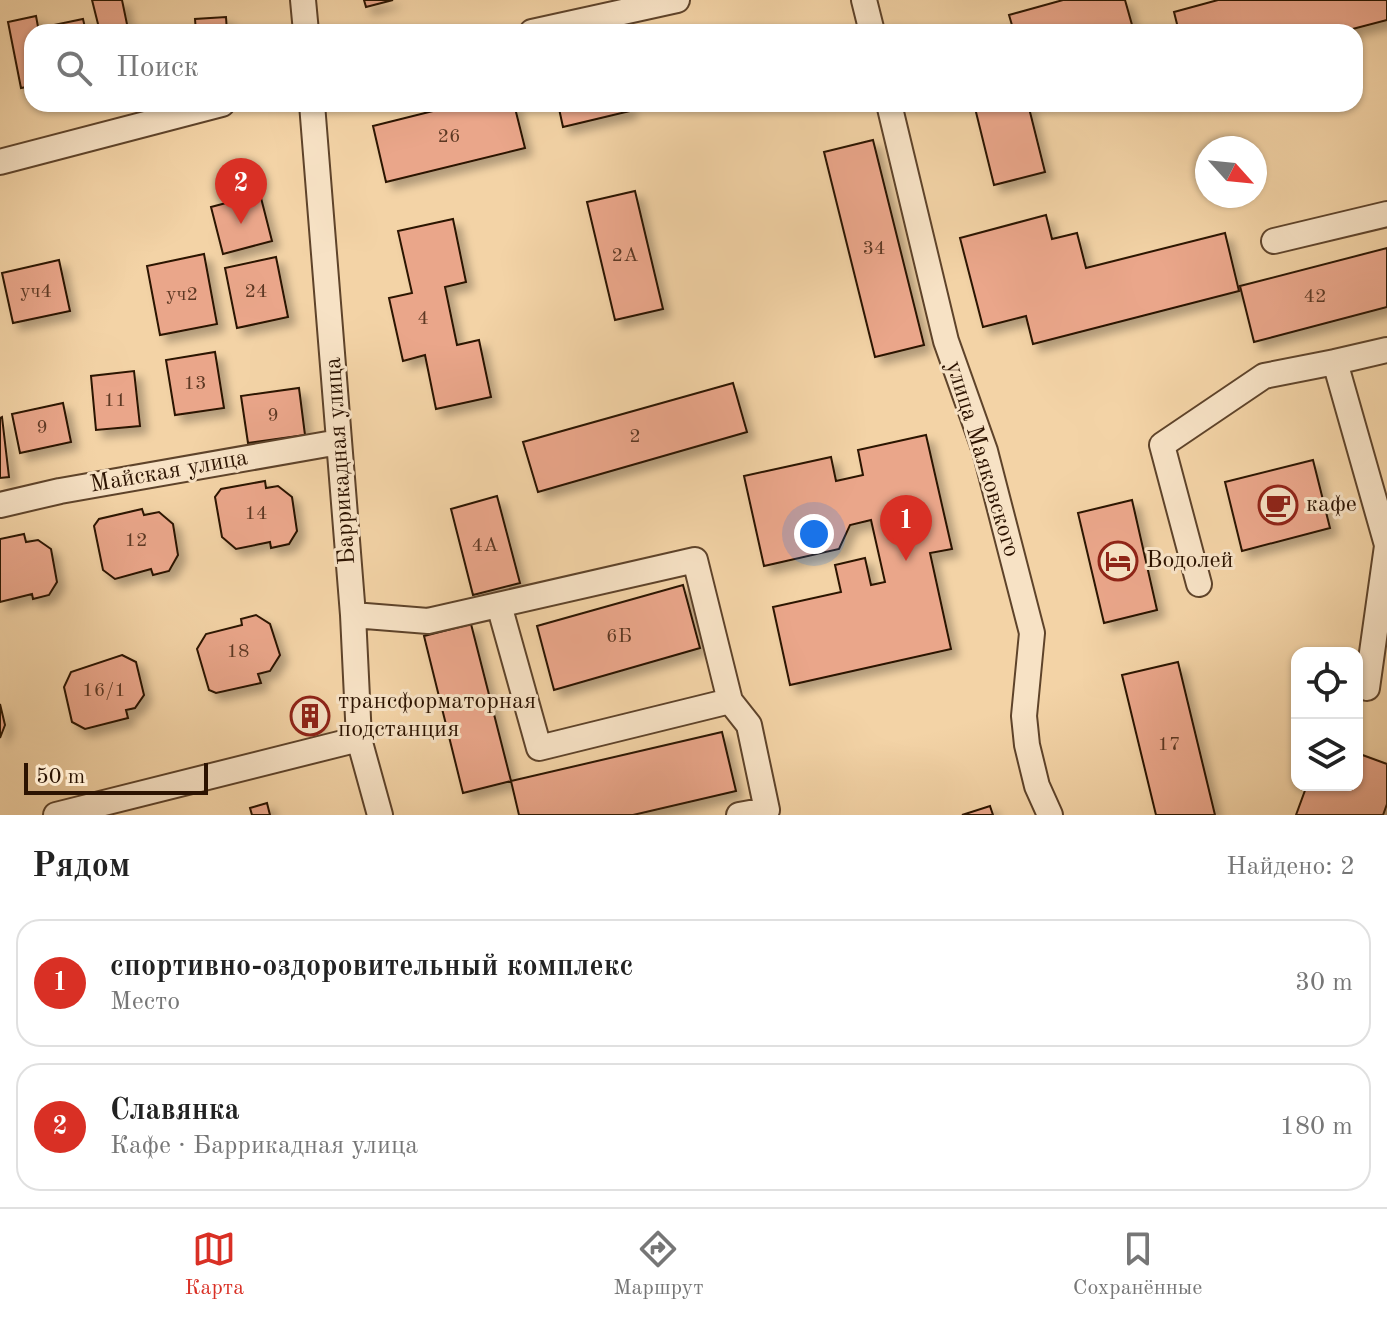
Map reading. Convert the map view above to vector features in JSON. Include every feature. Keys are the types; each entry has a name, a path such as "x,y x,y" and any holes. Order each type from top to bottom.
{"street":[{"path":"303,0 305,24"},
{"path":"568,24 677,0"},
{"path":"864,0 870,24"},
{"path":"0,162 191,112"},
{"name":"Баррикадная улица","path":"313,112 353,615 359,739 380,815"},
{"name":"улица Маяковского","path":"891,112 946,341 985,451 1032,633 1024,716 1037,786 1050,815"},
{"path":"1274,241 1387,214"},
{"path":"1199,584 1162,445 1264,376 1387,350"},
{"path":"1335,362 1387,546 1367,688"},
{"name":"Майская улица","path":"0,505 60,491 339,442"},
{"path":"353,615 428,621 695,560 730,701 749,725 767,810 739,815"},
{"path":"499,605 539,748 730,701"},
{"path":"56,815 359,739"}],"building":[{"path":"92,0 122,0 127,24 98,24"},
{"path":"364,0 393,0 366,7"},
{"path":"1063,0 1125,0 1132,24 1012,24 1009,15"},
{"path":"1218,0 1387,0 1387,20 1363,26 1177,24 1174,12"},
{"path":"36,16 38,24 24,24 24,87 21,88 8,22"},
{"path":"226,17 226,24 195,24 195,19"},
{"path":"83,19 84,24 59,24"},
{"path":"429,112 516,112 525,148 386,182 373,126"},
{"path":"560,112 626,112 563,127"},
{"path":"976,112 1030,112 1045,172 994,185"},
{"path":"873,140 924,345 875,357 824,152"},
{"path":"635,191 663,309 615,320 587,202"},
{"path":"260,194 272,241 223,254 211,207"},
{"path":"1046,215 1052,239 1077,233 1086,268 1225,233 1239,291 1033,344 1026,316 983,327 960,238"},
{"path":"453,219 466,282 445,287 457,345 479,340 491,397 436,409 425,355 403,361 389,298 412,293 398,231"},
{"path":"1387,248 1387,307 1254,342 1240,286"},
{"path":"204,254 217,324 160,335 147,266"},
{"path":"276,257 288,317 237,328 225,268"},
{"path":"59,260 70,311 13,323 2,273"},
{"path":"215,352 224,408 175,415 166,360"},
{"path":"134,371 140,426 96,430 91,376"},
{"path":"733,383 747,432 538,492 523,442"},
{"path":"299,388 305,435 248,443 241,396"},
{"path":"63,403 71,442 20,453 12,414"},
{"path":"0,418 9,477 0,478"},
{"path":"926,435 952,549 930,553 951,649 790,685 773,607 841,592 835,565 865,558 871,585 885,582 871,520 850,525 839,549 764,566 744,476 831,457 836,481 863,475 858,450"},
{"name":"кафе","path":"1313,460 1330,528 1242,551 1225,482"},
{"path":"265,481 266,488 278,486 292,497 297,531 289,544 271,548 270,542 236,549 222,537 215,497 221,489"},
{"path":"497,496 520,583 473,595 451,509"},
{"name":"Водолей","path":"1132,500 1157,610 1104,623 1078,513"},
{"path":"142,509 144,515 159,512 173,524 178,555 169,571 153,575 151,569 115,579 103,570 94,526 99,519"},
{"path":"24,534 26,542 38,540 51,549 57,582 49,595 33,599 32,594 0,602 0,539"},
{"path":"683,585 700,648 554,690 537,626"},
{"path":"256,615 270,624 280,655 270,671 258,674 261,683 216,693 209,690 197,649 206,634 242,625 241,619"},
{"path":"471,624 511,781 463,793 424,636"},
{"path":"122,655 136,662 144,695 135,708 126,710 128,718 85,729 72,722 64,687 71,672"},
{"path":"1178,662 1215,815 1156,815 1122,675"},
{"path":"0,704 5,725 0,738"},
{"name":"трансформаторная подстанция","path":"316,706 319,723 305,726 302,708"},
{"path":"722,732 736,791 633,815 519,815 511,781"},
{"path":"1363,755 1387,764 1387,804 1383,815 1296,815 1305,791 1363,791"},
{"path":"267,803 270,815 252,815 250,808"},
{"path":"990,806 993,815 962,815"}],"place":[{"name":"Славянка","path":"241,224"},
{"name":"кафе","path":"1278,505"},
{"name":"спортивно-оздоровительный комплекс","path":"906,561"},
{"name":"Водолей","path":"1118,561"},
{"name":"трансформаторная подстанция","path":"310,716"}]}
